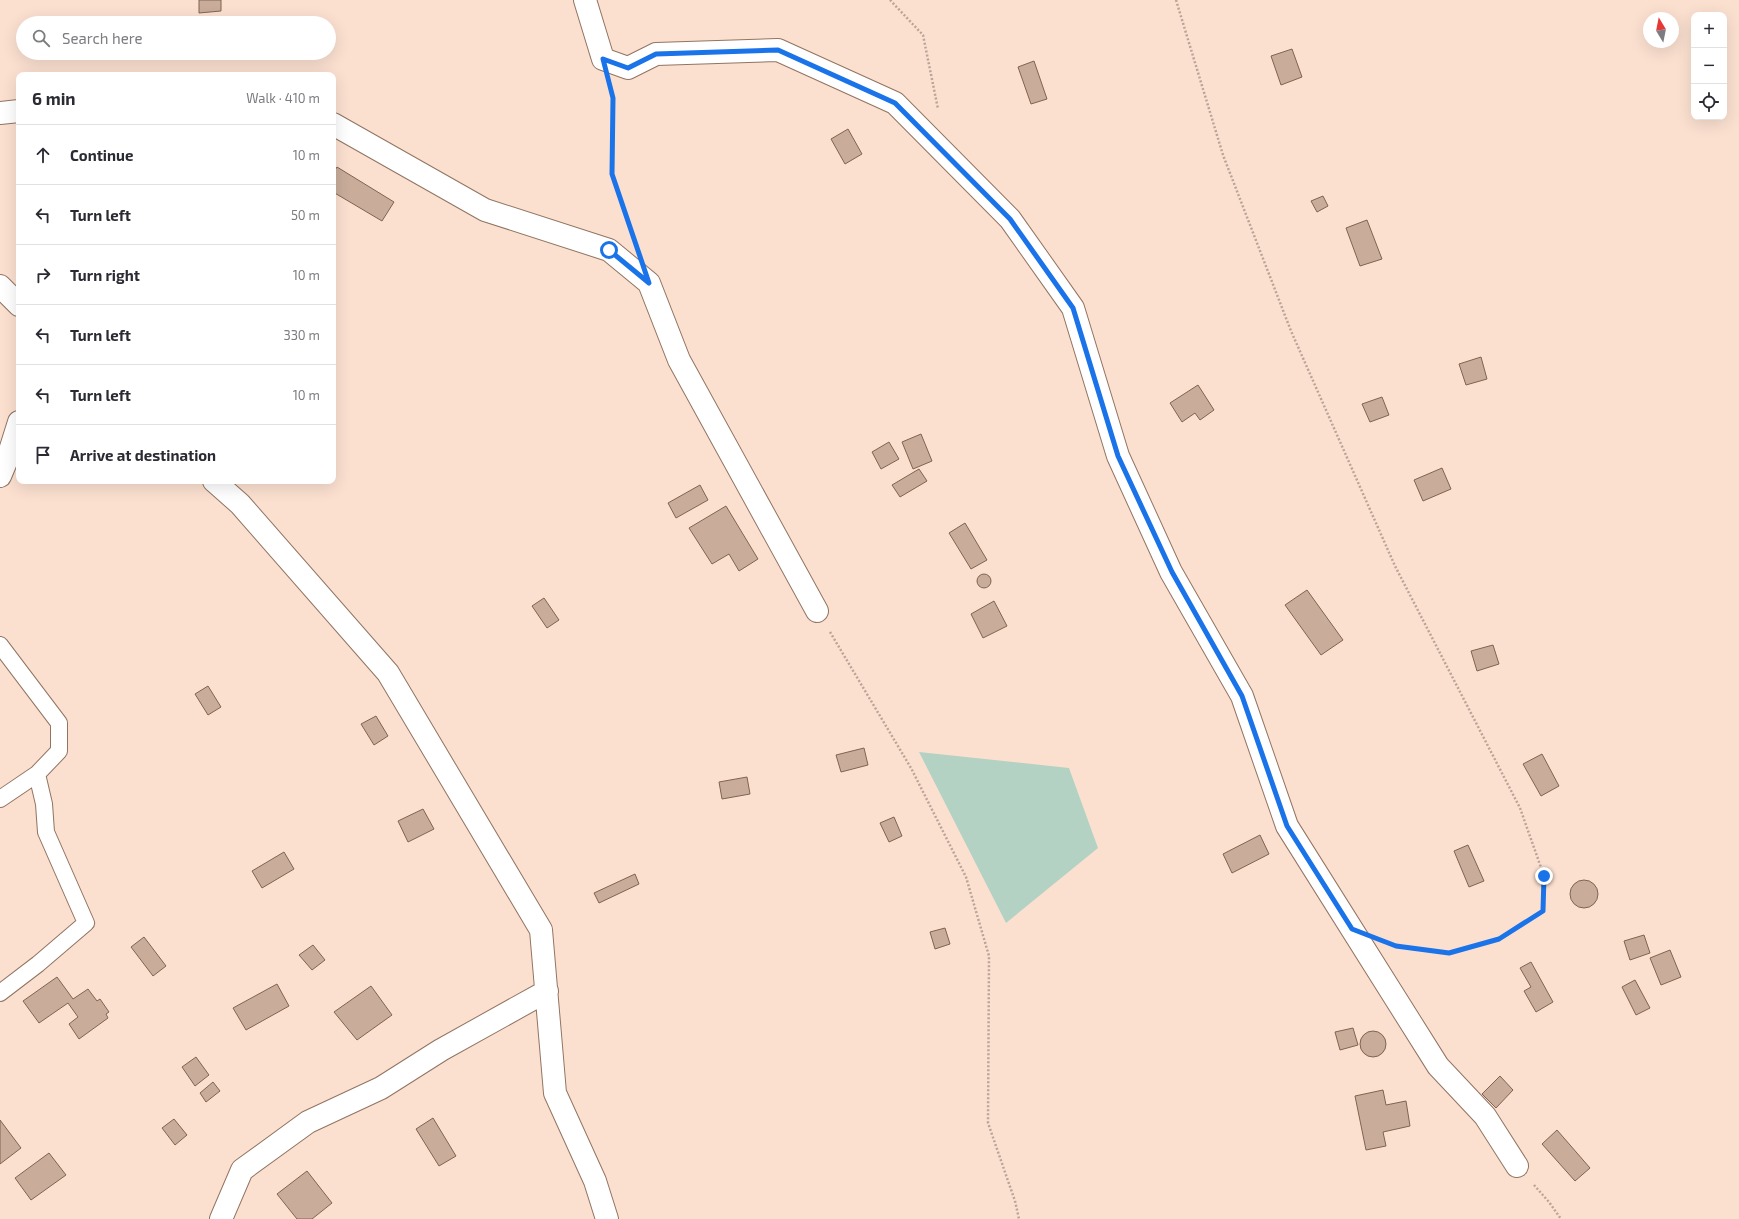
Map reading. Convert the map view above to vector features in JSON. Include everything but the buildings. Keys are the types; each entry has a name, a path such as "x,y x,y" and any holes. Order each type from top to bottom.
{"street":[{"path":"585,0 603,59 628,68 656,54 778,50 895,103 1010,219 1073,308 1118,456 1172,572 1242,696 1287,826 1438,1066 1485,1116 1517,1166"},
{"path":"0,113 16,111"},
{"path":"336,126 486,210 609,250 649,283 679,360 817,611"},
{"path":"0,286 16,302"},
{"path":"0,476 8,458 16,432"},
{"path":"217,484 240,504 388,673 541,930 555,1093 595,1181 607,1219"},
{"path":"221,1219 242,1170 308,1122 381,1088 441,1050 547,991"}],"lane":[{"path":"0,645 59,723 59,751 37,774 0,799"},
{"path":"0,993 38,964 86,923 46,832 44,804 37,774"}],"path":[{"path":"890,0 923,35 940,118 933,141"},
{"path":"1176,0 1223,155 1291,331 1395,566 1520,808 1544,876 1543,911 1499,939 1449,953 1396,946 1388,943"},
{"path":"603,59 613,98 612,174 634,239"},
{"path":"817,611 911,768 966,877 989,956 988,1123 1015,1201 1019,1219"},
{"path":"1517,1166 1549,1202 1561,1219"}],"green space":[{"path":"919,752 1069,768 1098,848 1006,923"}],"route":[{"path":"609,250 649,283 612,174 613,98 603,59 628,68 656,54 778,50 895,103 1010,219 1073,308 1118,456 1172,572 1242,696 1287,826 1352,929 1396,946 1449,953 1499,939 1543,911 1544,876"}]}
